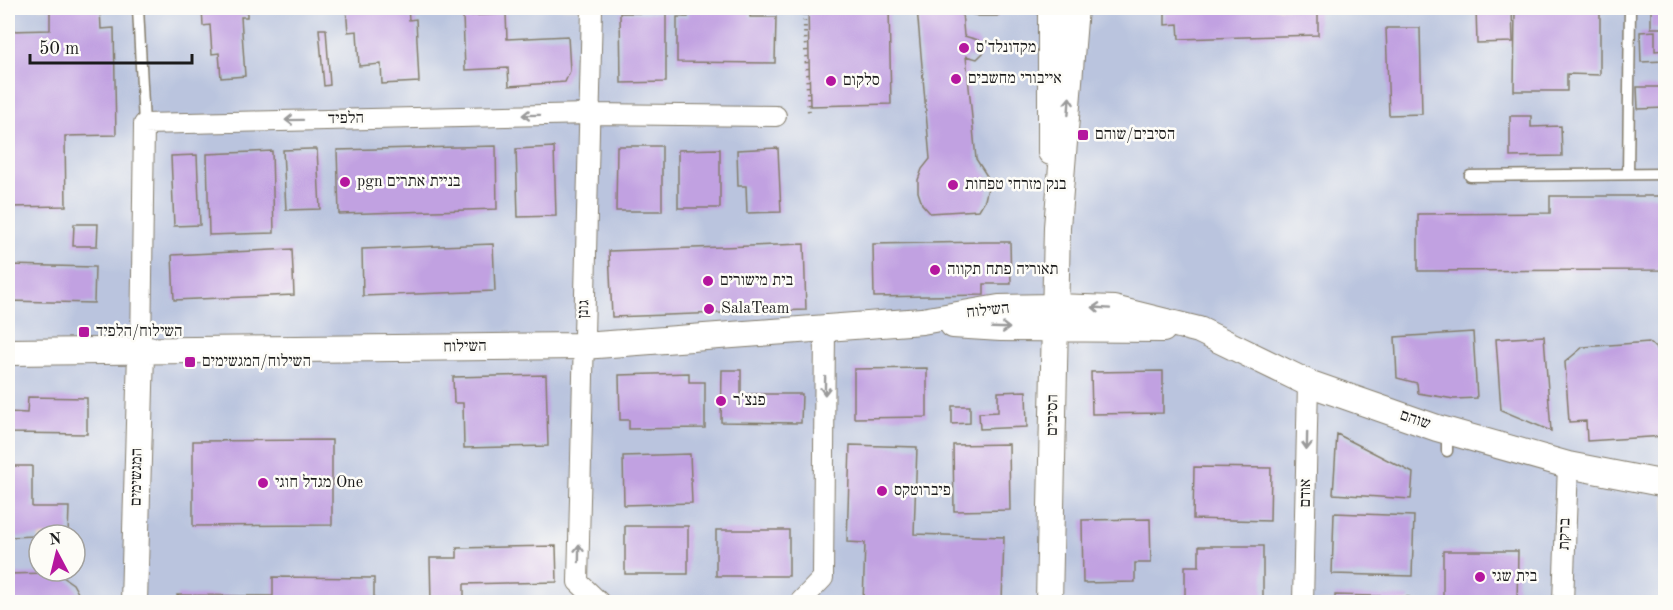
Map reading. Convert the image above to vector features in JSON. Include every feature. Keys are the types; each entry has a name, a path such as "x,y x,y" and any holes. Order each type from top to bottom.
{"street":[{"name":"גונן","path":"592,8 578,582 599,603"},
{"name":"הסיבים","path":"1051,8 1050,147 1057,227"},
{"name":"הסיבים","path":"1049,603 1057,227 1075,8"},
{"name":"הלפיד","path":"144,124 590,114 776,116"},
{"path":"141,352 144,124"},
{"name":"השילוח","path":"8,352 583,346 922,321 999,308 1055,318"},
{"name":"שוהם","path":"1055,318 1113,309 1199,330 1308,383 1447,441 1658,480"},
{"path":"800,603 823,578 825,327"},
{"name":"המגשימים","path":"134,603 141,352"},
{"name":"אודם","path":"1303,603 1308,383"},
{"name":"ברקת","path":"1563,603 1568,465"}],"lane":[{"path":"138,8 144,124"},
{"path":"1628,174 1630,8"},
{"path":"1470,176 1665,174"}],"path":[{"path":"804,8 808,114"}],"shaded area":[{"path":"8,8 1665,8 1665,602 8,602"}],"building":[{"path":"50,8 100,8 101,29 114,28 116,135 65,136 66,206 8,207 10,31 50,30"},
{"path":"202,8 247,8 247,17 241,17 245,76 221,78 219,53 212,54 210,25 203,26"},
{"path":"346,8 408,8 409,20 416,19 419,82 382,84 381,64 359,66 357,31 348,32"},
{"path":"688,8 750,8 750,17 776,17 775,63 677,62 677,17 688,17"},
{"name":"סלקום","path":"808,8 889,8 891,104 810,106"},
{"path":"917,8 1011,8 997,16 979,16 962,12 964,36 978,40 984,52 977,59 966,56 976,159 987,176 988,188 979,210 930,213 922,204 918,192 918,180 922,169 930,159"},
{"path":"1165,8 1318,8 1318,35 1179,39 1178,24 1165,25"},
{"path":"1476,8 1512,8 1513,42 1477,43"},
{"path":"1515,8 1600,8 1600,75 1567,74 1567,91 1514,91"},
{"path":"1651,8 1665,8 1665,28 1651,28"},
{"path":"620,13 666,13 666,82 621,83"},
{"path":"506,14 507,39 568,36 570,71 565,82 509,86 508,68 465,70 463,16"},
{"path":"1386,28 1420,28 1422,114 1389,115"},
{"path":"319,29 326,29 330,85 324,86"},
{"path":"1655,31 1655,51 1665,50 1665,61 1641,62 1640,32"},
{"path":"1637,87 1665,87 1665,108 1638,109"},
{"path":"1510,116 1531,116 1531,127 1561,126 1562,156 1510,157"},
{"path":"496,146 497,209 339,214 337,150"},
{"path":"617,146 662,146 662,211 616,211"},
{"path":"554,147 556,216 518,217 516,149"},
{"path":"778,148 781,212 747,213 746,186 738,186 737,150"},
{"path":"317,149 320,209 286,210 283,150"},
{"path":"720,149 720,208 678,208 678,150"},
{"path":"272,151 274,233 209,235 207,154"},
{"path":"197,155 200,225 174,226 171,156"},
{"path":"1550,196 1665,196 1665,270 1418,271 1418,214 1550,213"},
{"path":"74,224 98,224 97,246 73,246"},
{"path":"1010,242 1011,284 984,284 984,295 874,297 873,244"},
{"path":"493,244 495,291 363,296 362,249"},
{"name":"בית מישורים","path":"804,244 806,310 612,317 609,251"},
{"path":"292,249 294,295 174,300 172,255"},
{"path":"8,265 95,267 94,303 8,301"},
{"path":"1473,332 1477,398 1454,399 1418,393 1417,383 1397,378 1395,337"},
{"path":"1544,336 1551,431 1501,410 1496,339"},
{"path":"1649,342 1665,357 1665,436 1587,441 1586,421 1569,422 1565,362 1583,347"},
{"path":"927,368 927,417 854,418 854,369"},
{"path":"722,370 741,370 741,394 802,394 801,423 721,422"},
{"path":"1163,371 1163,413 1092,414 1091,372"},
{"path":"689,373 689,382 705,382 705,428 629,429 629,420 620,420 619,375"},
{"path":"546,375 548,446 464,448 463,403 454,403 453,377"},
{"path":"1026,391 1027,427 980,429 979,413 998,412 998,392"},
{"path":"28,397 87,398 87,434 8,433 8,412 27,413"},
{"path":"952,406 970,406 970,423 952,424"},
{"path":"1337,434 1413,473 1411,499 1333,494"},
{"name":"מגדל חוגי One","path":"332,440 332,525 193,526 193,441"},
{"path":"1009,444 1010,510 954,511 953,445"},
{"name":"פיברוטקס","path":"850,445 917,447 914,534 1004,537 1002,602 863,602 865,543 847,542"},
{"path":"690,454 692,503 624,505 623,456"},
{"path":"8,466 32,466 32,507 69,507 68,523 27,523 27,536 8,537"},
{"path":"1194,467 1271,468 1270,521 1193,519"},
{"path":"1334,513 1414,516 1412,576 1332,574"},
{"path":"1150,519 1151,563 1135,563 1135,582 1083,583 1082,520"},
{"path":"625,526 688,526 688,574 625,574"},
{"path":"716,530 789,530 789,576 716,576"},
{"path":"556,546 557,582 464,584 464,602 431,602 430,558 457,558 457,548"},
{"path":"1199,546 1263,546 1263,602 1185,602 1185,566 1199,566"},
{"name":"בית שגי","path":"1443,551 1518,551 1517,602 1443,602"},
{"path":"8,574 27,574 27,583 72,583 83,602 8,602"},
{"path":"273,577 374,578 374,602 177,602 177,595 273,596"},
{"path":"1335,595 1409,597 1408,602 1335,602"}],"place":[{"name":"מקדונלד'ס","path":"964,48"},
{"name":"אייבורי מחשבים","path":"956,79"},
{"name":"סלקום","path":"831,81"},
{"name":"הסיבים/שוהם","path":"1083,135"},
{"name":"pgn בניית אתרים","path":"345,182"},
{"name":"בנק מזרחי טפחות","path":"953,185"},
{"name":"תאוריה פתח תקווה","path":"935,270"},
{"name":"בית מישורים","path":"708,281"},
{"name":"SalaTeam","path":"709,309"},
{"name":"השילוח/הלפיד","path":"84,332"},
{"name":"השילוח/המגשימים","path":"190,362"},
{"name":"פנצ'ר","path":"721,401"},
{"name":"מגדל חוגי One","path":"263,483"},
{"name":"פיברוטקס","path":"882,491"},
{"name":"בית שגי","path":"1480,577"}]}
